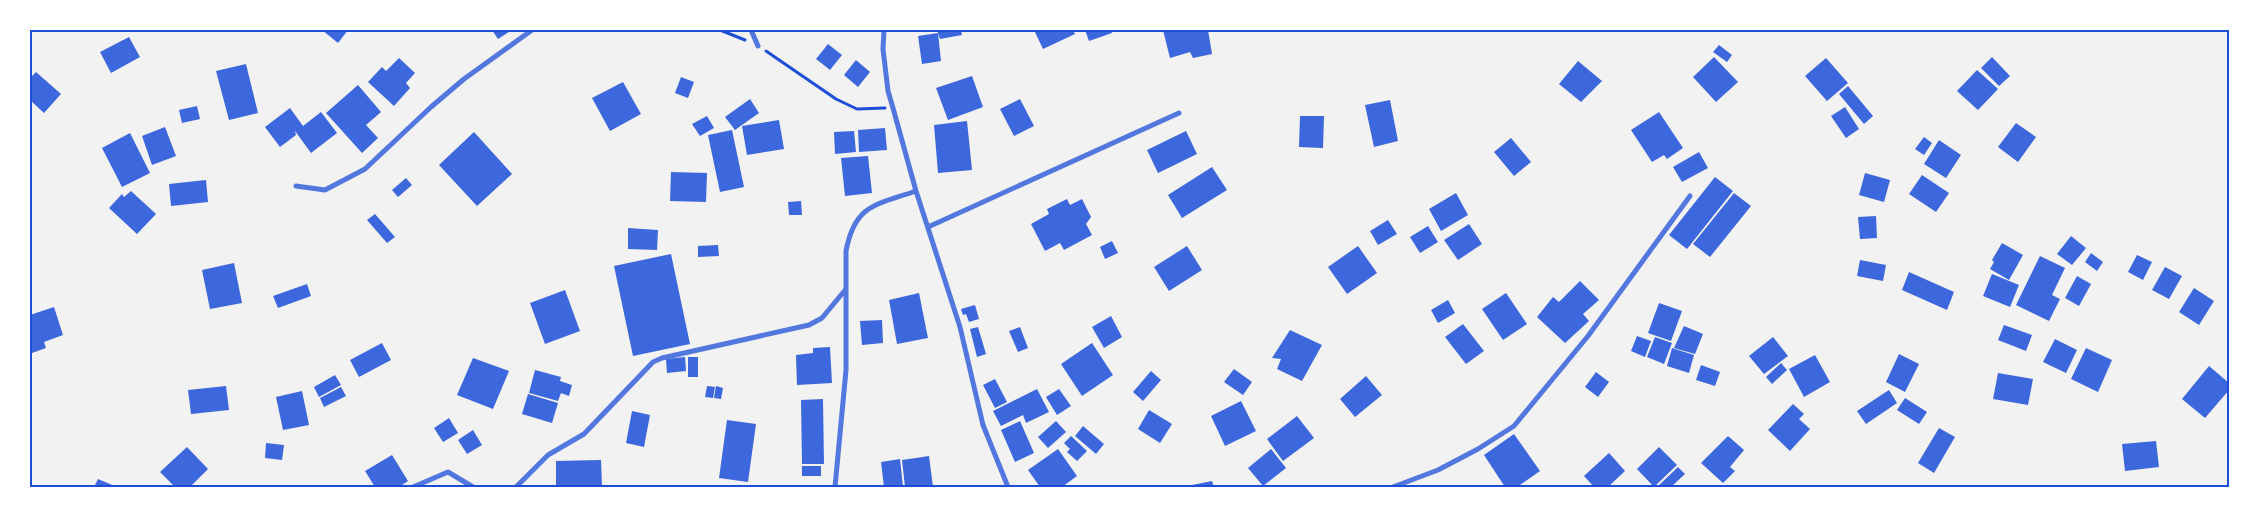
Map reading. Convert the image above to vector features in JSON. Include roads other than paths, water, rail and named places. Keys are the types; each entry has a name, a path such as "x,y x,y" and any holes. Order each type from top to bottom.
{"street":[{"path":"296,186 325,190 365,169 431,106 523,32 532,30"},
{"path":"750,30 758,46"},
{"path":"884,30 888,91 916,191 960,327 984,426 1008,487"},
{"path":"928,227 1179,113"},
{"path":"835,487 846,370 846,251 854,222 870,208 916,191"},
{"path":"1393,487 1438,470 1478,449 1514,426 1588,336 1690,196"},
{"path":"516,487 548,455 584,434 654,362 662,358 809,325 822,318 846,289"},
{"path":"413,487 448,472 473,487"}]}
